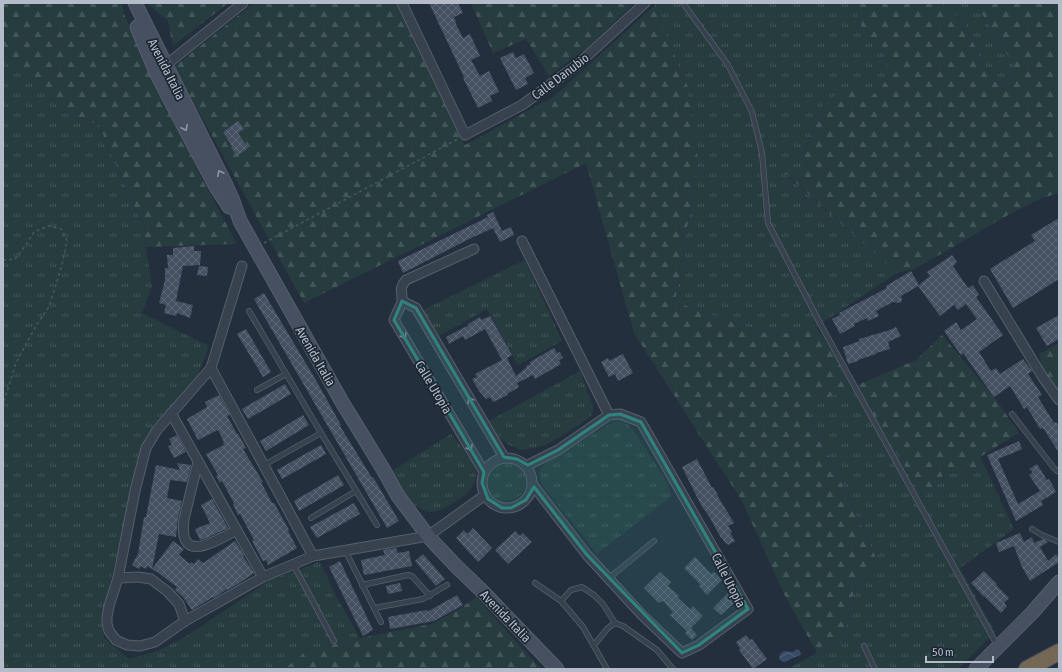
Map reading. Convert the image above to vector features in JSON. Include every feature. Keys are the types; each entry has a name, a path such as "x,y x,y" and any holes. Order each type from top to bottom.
{"highway":[{"path":"1027,669 1059,652"}],"street":[{"path":"129,3 136,24 161,69 243,3"},
{"name":"Avenida Italia","path":"135,3 161,69 216,186 256,248 342,402 383,468 398,496 428,536 557,669"},
{"path":"402,3 465,135"},
{"name":"Calle Danubio","path":"465,135 522,105 577,65 645,3"},
{"path":"522,241 609,414 558,450 526,466"},
{"name":"Calle Utopía","path":"474,249 406,280 402,284 402,301 394,320 484,472"},
{"path":"242,266 211,368 157,430 146,448 141,463 118,578 109,606 107,624 109,631 116,640 127,645 140,646 155,642 185,621 263,577 312,556 428,536 485,495"},
{"path":"984,281 1042,376 1059,400"},
{"name":"Calle Utopía","path":"402,301 416,308 504,458"},
{"path":"211,368 312,556"},
{"path":"171,413 263,577"},
{"name":"Calle Utopía","path":"533,485 587,555 642,615 682,653 699,645 748,609 641,422 620,414 609,414"},
{"path":"509,457 524,463 526,466 532,477 533,485 526,500 519,506 511,508 502,508 494,505 483,492 482,483 484,472 487,467 493,461 500,458 509,457"},
{"path":"198,462 182,528 184,539 191,546 196,547 208,544 237,530"},
{"path":"118,578 138,576 151,579 168,592 179,604 185,621"},
{"path":"976,669 1032,613 1059,582"}],"lane":[{"path":"683,3 728,65 752,112 762,153 768,223 822,327 998,647"},
{"path":"249,311 377,524"},
{"path":"257,390 286,374"},
{"path":"1012,414 1053,467 1059,471"},
{"path":"264,465 321,433"},
{"path":"311,518 356,491"},
{"path":"1032,529 1059,542"},
{"path":"609,578 654,541"},
{"path":"345,550 381,622"},
{"path":"292,564 334,641"},
{"path":"362,584 408,575 412,576 430,596"},
{"path":"534,583 561,601 583,627 607,669"},
{"path":"374,608 423,599 447,585"},
{"path":"561,601 571,590 582,587 594,595 603,604 615,624"},
{"path":"594,645 608,628 615,624 623,626 657,650 673,669"},
{"path":"864,646 875,669"}],"path":[{"path":"256,248 465,135"},
{"path":"3,260 15,259 34,232 48,226 61,229 67,240 62,265 49,307 37,324 16,363 3,404"}],"highlighted area":[{"path":"402,301 416,308 504,457 517,459 528,465 558,450 609,415 620,414 641,422 748,609 699,645 682,653 587,555 534,487 526,500 511,508 502,508 488,499 482,483 484,472 394,320"}],"green space":[{"path":"3,3 122,3 124,14 203,181 237,244 146,247 143,227 99,125 63,111 3,51"},
{"path":"146,3 228,3 173,46 168,21"},
{"path":"254,3 397,3 465,145 553,97 654,6 687,85 698,161 675,302 774,336 816,327 855,386 806,407 879,564 854,590 844,641 817,653 784,594 742,501 634,333 586,163 304,303 174,67"},
{"path":"471,3 635,3 587,48 549,76 526,39 493,53"},
{"path":"657,3 853,3 863,30 885,56 890,77 867,101 825,101 804,152 808,167 785,174 897,273 816,327 774,336 675,302 698,161 654,6"},
{"path":"853,3 940,3 965,23 989,81 1016,82 1015,67 975,3 1059,3 1059,193 1042,198 1015,211 915,269 897,273 785,173 808,167 804,153 825,101 852,85 867,101 890,77 885,56 863,30"},
{"path":"940,3 975,3 1015,67 1016,82 989,81 965,23"},
{"path":"3,51 63,111 99,125 143,227 152,287 142,313 209,346 199,373 140,460 101,621 104,638 129,659 158,651 185,637 270,580 320,562 337,598 360,638 327,646 310,648 284,669 3,669"},
{"path":"525,260 562,341 518,365 487,309 437,337 421,311"},
{"path":"942,335 994,397 1019,433 980,457 987,471 945,473 924,498 855,386 916,360"},
{"path":"1059,343 1059,392 1042,367 1039,354"},
{"path":"580,371 593,406 593,412 590,417 559,438 543,446 521,450 507,444 499,437 487,422"},
{"path":"855,386 924,498 945,473 987,471 1014,529 960,568 995,632 958,669 792,669 791,667 844,641 854,590 879,564 806,407"},
{"path":"615,421 625,422 634,431 667,483 672,496 597,554 543,486 539,473 541,468 547,462"},
{"path":"451,434 466,453 475,468 475,481 470,490 450,505 434,512 428,512 417,507 410,500 392,471"},
{"path":"502,461 510,461 517,464 523,470 526,481 523,492 517,498 510,501 502,501 495,498 489,492 486,485 486,477 489,470 495,464"},
{"path":"476,597 541,669 284,669 310,648 327,646 432,624 461,608"}],"water":[{"path":"797,649 801,654 799,656 784,662 779,659 780,654 784,651 793,652"}],"building":[{"path":"429,3 458,3 463,13 454,17 455,22 463,38 470,34 480,56 471,60 480,76 489,71 499,92 490,96 492,101 478,108"},
{"path":"513,52 516,58 524,54 534,73 525,78 528,84 516,90 500,58"},
{"path":"238,121 244,129 238,133 248,148 237,156 223,132"},
{"path":"493,212 502,231 511,227 514,235 500,242 493,228 403,273 398,261 488,217 487,215"},
{"path":"1059,218 1059,279 1013,308 990,269 1035,241 1031,235"},
{"path":"194,246 194,251 201,251 200,265 183,266 176,301 193,305 190,318 177,313 176,316 164,313 166,305 159,303 165,280 165,268 168,268 167,255 173,255 173,248"},
{"path":"952,255 957,262 953,266 968,288 973,285 979,295 976,297 1003,335 979,352 991,371 996,368 1000,374 1023,359 1032,371 1028,374 1042,395 1038,397 1054,423 1056,422 1059,427 1059,453 1043,428 1040,429 1027,407 1024,409 1010,386 994,397 963,353 961,355 944,331 956,322 961,330 977,319 966,304 958,310 954,305 940,316 918,286 901,296 902,300 900,303 893,302 876,311 879,316 868,321 867,318 854,324 855,326 840,334 832,319 840,315 839,313 887,288 886,286 911,271 919,285 930,276 927,272"},
{"path":"199,266 208,267 207,276 197,275"},
{"path":"264,293 317,382 341,425 340,426 399,521 387,528 254,299"},
{"path":"1059,315 1059,339 1047,346 1036,328"},
{"path":"490,316 512,355 507,358 516,376 527,367 526,366 531,364 530,362 554,348 557,353 560,352 563,358 559,360 561,364 535,379 533,375 517,383 519,387 507,394 508,395 493,402 490,397 486,399 472,379 477,377 475,374 502,360 485,329 465,340 463,336 449,344 446,337 469,325 468,324 480,317 481,320"},
{"path":"896,327 901,336 888,342 890,349 848,364 843,347 860,341 859,339"},
{"path":"246,329 271,372 263,377 237,334"},
{"path":"623,354 633,373 618,381 615,374 609,377 601,362 608,358 609,361"},
{"path":"285,384 291,394 248,419 242,409"},
{"path":"219,395 230,415 227,416 246,448 243,449 263,482 261,482 289,530 288,531 297,548 268,565 266,560 263,561 252,541 254,540 240,514 238,515 233,504 234,503 222,481 220,483 216,476 218,475 206,454 224,445 218,430 198,440 187,419 207,407 205,402"},
{"path":"303,415 309,425 266,451 260,441"},
{"path":"177,435 186,452 174,458 168,446 172,445 169,439"},
{"path":"1019,441 1022,449 998,459 1018,504 1040,491 1029,475 1033,472 1029,469 1037,464 1047,480 1049,479 1056,492 1041,501 1043,505 1016,521 987,455"},
{"path":"321,445 326,454 282,479 277,470"},
{"path":"697,459 712,488 713,487 734,523 728,526 735,541 728,545 721,538 701,505 682,467"},
{"path":"177,463 191,465 187,482 170,480 167,498 182,501 176,537 159,534 152,569 147,566 146,569 141,566 139,569 132,565 138,554 144,517 146,517 156,465 180,470"},
{"path":"338,475 344,485 299,511 294,501"},
{"path":"212,499 228,528 200,540 195,529 210,523 201,505"},
{"path":"354,503 360,514 317,538 310,527"},
{"path":"473,528 492,548 478,562 456,538 464,530 467,534"},
{"path":"515,531 520,536 523,533 532,542 508,564 495,550"},
{"path":"1020,533 1024,542 1032,537 1034,543 1043,539 1048,542 1040,547 1048,561 1056,554 1059,558 1059,562 1030,581 1022,567 1014,546 999,552 996,543"},
{"path":"173,541 184,549 179,555 190,564 191,562 194,564 198,559 203,563 235,541 254,573 238,584 192,610 183,597 175,590 177,587 152,569"},
{"path":"396,548 398,553 409,551 412,566 364,575 361,560 385,555 383,550"},
{"path":"423,554 445,579 436,586 415,561"},
{"path":"695,557 711,574 714,572 722,580 707,595 699,586 700,584 684,568"},
{"path":"340,561 373,630 363,636 329,567"},
{"path":"984,571 1009,598 1004,603 1007,606 1001,613 971,583"},
{"path":"660,572 671,582 668,586 679,596 678,598 690,609 693,606 703,616 691,628 697,635 692,640 685,633 687,631 670,615 673,612 663,601 659,603 644,588"},
{"path":"400,583 402,591 388,594 386,586"},
{"path":"728,593 736,601 721,615 713,608"},
{"path":"457,595 463,605 434,621 390,629 388,617 427,610 427,612"},
{"path":"746,635 750,640 752,639 767,659 753,669 739,650 740,648 736,642"}]}
